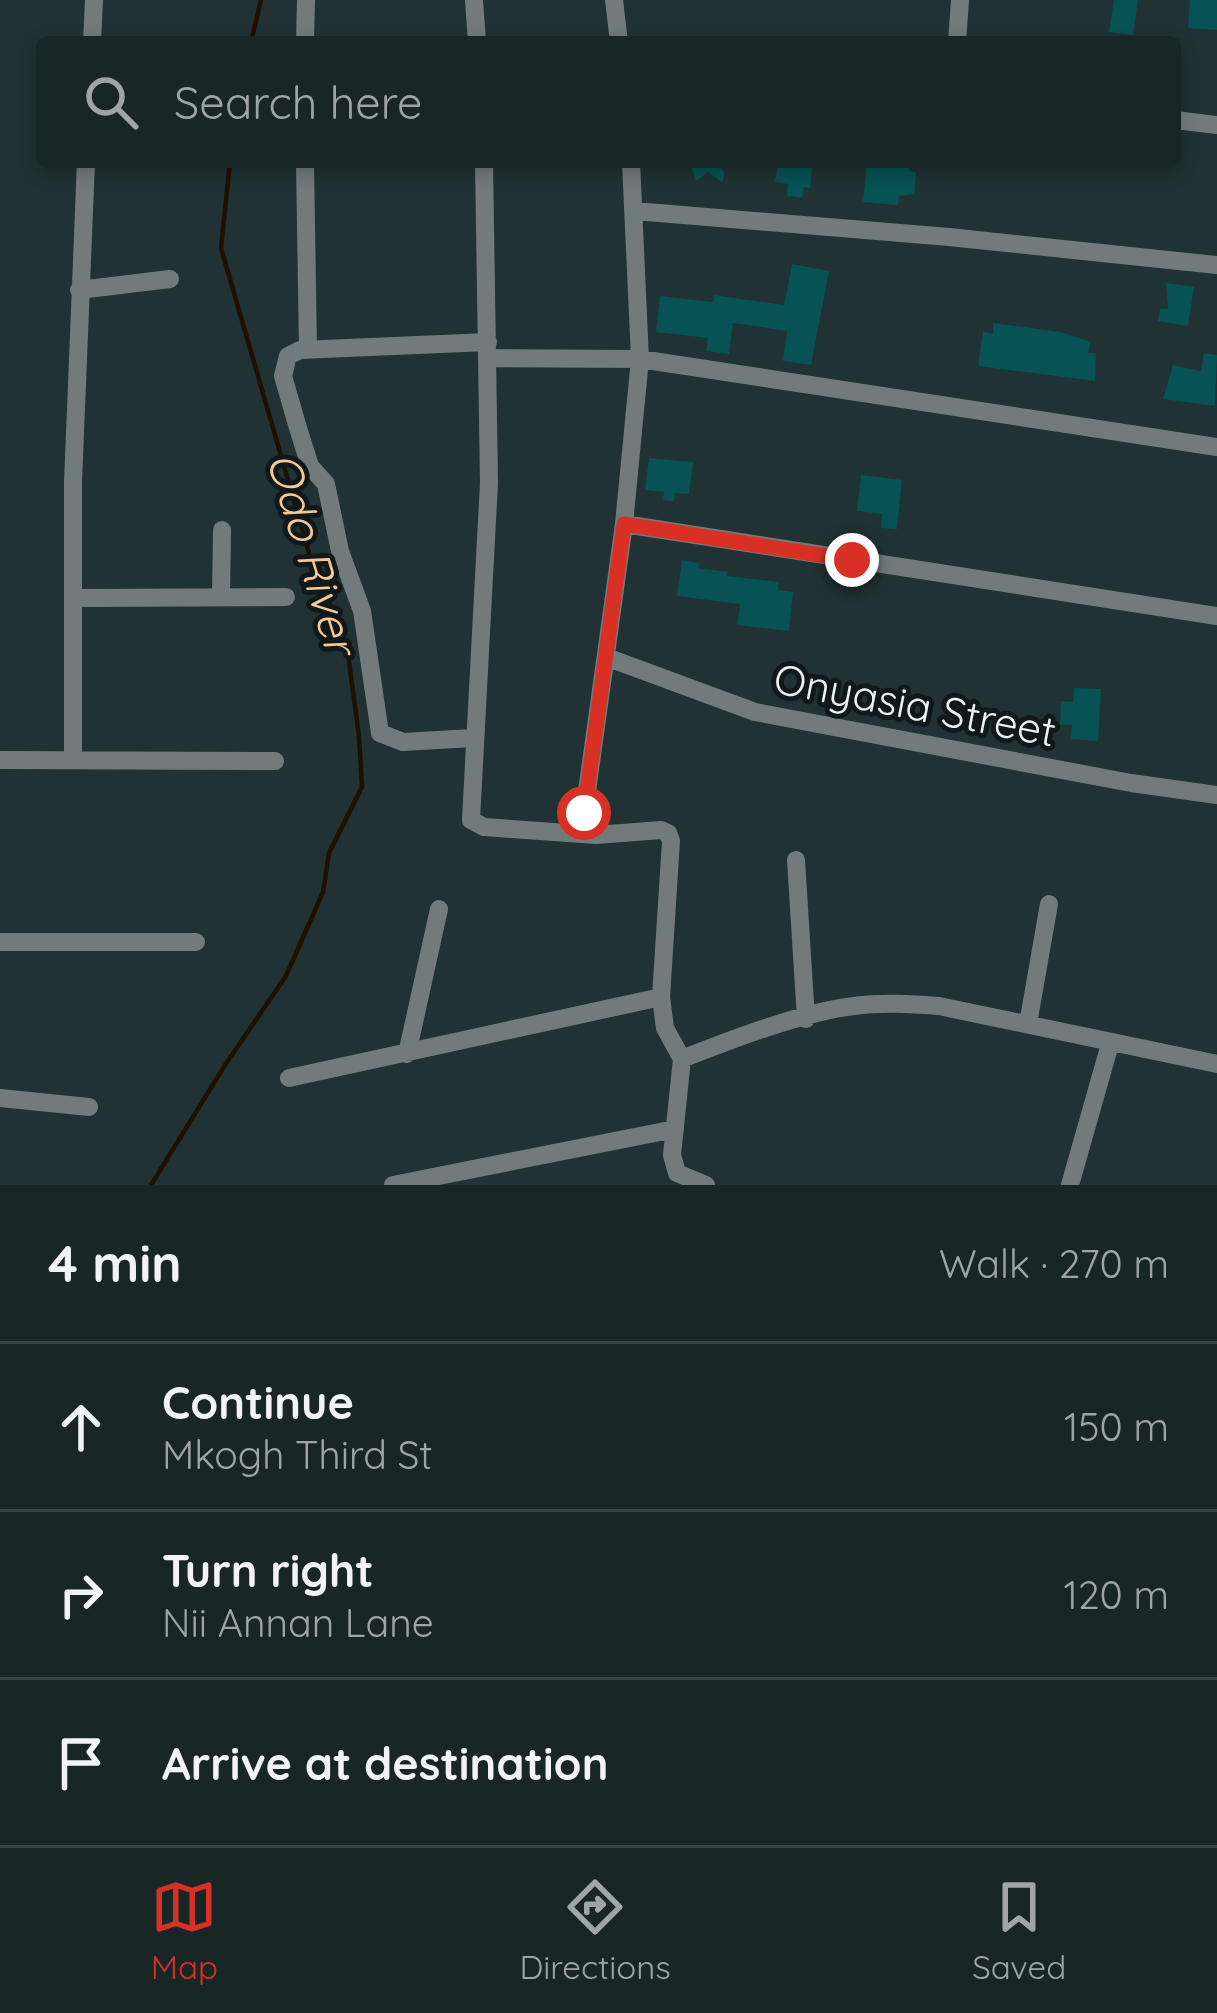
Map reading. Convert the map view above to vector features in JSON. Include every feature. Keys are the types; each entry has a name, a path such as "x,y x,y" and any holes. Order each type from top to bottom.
{"street":[{"path":"92,36 94,0"},
{"path":"305,36 306,0"},
{"path":"474,0 477,36"},
{"path":"614,0 618,36"},
{"path":"957,36 960,0"},
{"path":"1181,121 1217,125"},
{"path":"73,760 79,290 86,168"},
{"path":"304,168 308,350"},
{"path":"484,168 489,483 470,820 476,825 668,833 661,997 665,1028 682,1059 672,1155 677,1172 706,1185"},
{"path":"591,830 584,813 624,524 640,359 631,168"},
{"path":"635,211 1217,265"},
{"path":"79,290 170,279"},
{"path":"473,738 403,742 380,733 362,611 340,551 326,484 310,466 283,376 288,356 308,350 489,350 640,359 1217,447"},
{"path":"624,524 1217,616"},
{"path":"221,597 222,530"},
{"path":"73,598 286,597"},
{"name":"Onyasia Street","path":"606,657 755,712 1217,795"},
{"path":"0,760 275,761"},
{"path":"796,860 806,1019"},
{"path":"1028,1024 1049,904"},
{"path":"406,1054 440,909"},
{"path":"0,942 196,942"},
{"path":"289,1078 661,997"},
{"path":"682,1059 739,1037 851,1006 903,1003 939,1006 1217,1064"},
{"path":"1070,1185 1110,1044"},
{"path":"0,1098 89,1107"},
{"path":"393,1185 675,1129"}],"building":[{"path":"1114,0 1138,0 1133,35 1109,32"},
{"path":"1190,0 1217,0 1217,30 1188,28"},
{"path":"692,168 721,168 725,173 722,182 708,172 696,181"},
{"path":"777,168 812,168 810,188 804,187 802,198 787,196 788,184 775,182"},
{"path":"866,168 916,172 914,194 899,196 898,205 863,202"},
{"path":"792,264 829,271 811,365 783,361 787,331 733,323 729,354 706,351 708,338 656,332 660,296 713,302 714,295 784,305"},
{"path":"1166,283 1194,287 1188,326 1158,321 1160,309 1168,309"},
{"path":"993,323 1061,332 1091,342 1088,353 1096,353 1095,381 978,366 983,331 993,334"},
{"path":"1204,353 1217,355 1215,406 1163,399 1173,365 1201,371"},
{"path":"649,458 693,462 689,494 675,493 674,501 663,500 664,492 645,490"},
{"path":"861,475 902,480 897,529 881,528 882,514 857,511"},
{"path":"682,560 699,563 698,568 728,572 727,576 779,582 778,590 793,592 789,631 737,625 740,604 677,596"},
{"path":"1074,688 1101,689 1098,741 1071,739 1072,725 1060,725 1061,701 1073,702"}],"waterway":[{"name":"Odo River","path":"252,36 261,0"},
{"name":"Odo River","path":"151,1185 286,976 323,892 329,853 362,787 347,647 310,556 221,248 229,168"}],"route":[{"path":"584,813 624,524 852,560"}]}
